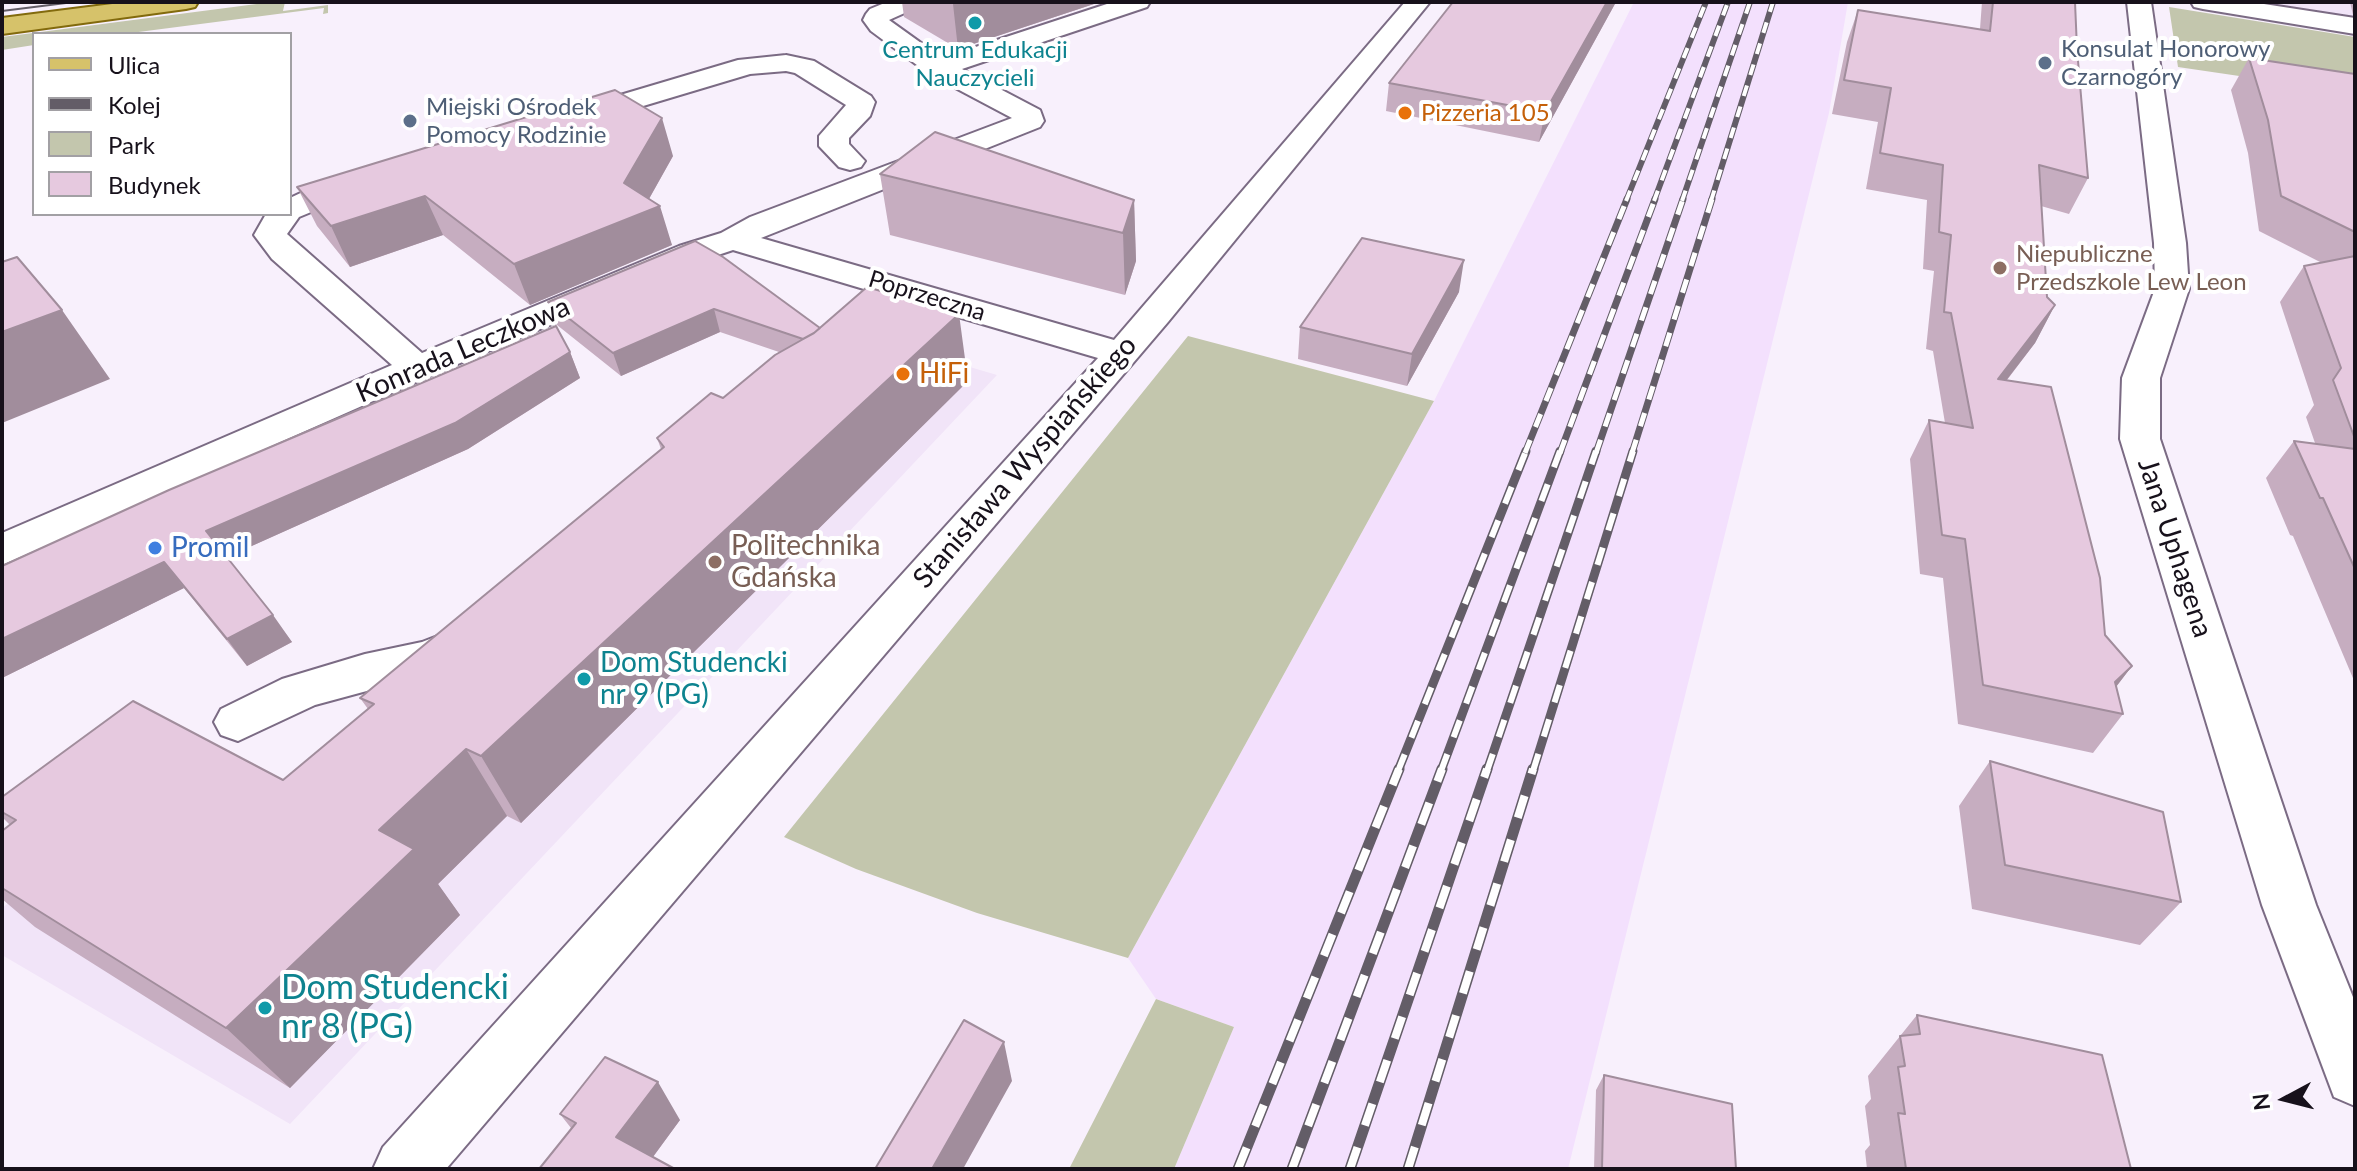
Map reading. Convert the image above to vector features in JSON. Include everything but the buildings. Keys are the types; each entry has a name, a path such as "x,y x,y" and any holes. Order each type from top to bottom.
{"main road":[{"path":"2,26 186,2"}],"street":[{"path":"909,2 888,9 876,20 939,68 1138,2"},
{"name":"Stanisława Wyspiańskiego","path":"405,1169 1156,315 1418,2"},
{"name":"Jana Uphagena","path":"2139,2 2170,243 2172,289 2141,378 2140,439 2289,905 2355,1077"},
{"path":"2203,2 2355,26"},
{"path":"541,127 748,66 786,63 804,67 861,102 860,110 834,136 834,146 850,161"},
{"name":"Konrada Leczkowa","path":"2,550 419,367 691,253 733,240 761,224 872,179 1030,121 1030,116 939,68"},
{"path":"292,209 339,187 383,174"},
{"path":"283,216 274,224 270,235 284,252 394,350 419,367"},
{"name":"Poprzeczna","path":"733,240 1120,353"},
{"path":"835,370 919,293"},
{"path":"238,722 299,692 365,672 432,657 490,630"}],"shaded area":[{"path":"1634,2 1848,2 1829,113 1568,1169 1174,1169 1234,1027 1156,999 1128,958 1434,401"},
{"path":"2258,2 2355,2 2355,17"},
{"name":"Politechnika Gdańska","path":"861,335 997,375 290,1124 2,955 2,908 204,749 330,815"}],"green space":[{"path":"272,2 285,2 283,11 328,5 328,13 323,14 324,8 138,32 41,32"},
{"path":"2169,7 2355,37 2355,93 2178,67"},
{"path":"32,33 32,45 2,50 2,37"},
{"path":"1188,336 1434,401 1128,958 977,913 856,869 784,837"},
{"path":"1156,999 1234,1027 1174,1169 1069,1169"}],"tram line":[{"path":"2,11 74,2"}],"railway":[{"path":"1626,201 1706,2"},
{"path":"1654,201 1728,2"},
{"path":"1682,201 1750,2"},
{"path":"1711,201 1773,2"},
{"path":"1525,453 1627,199"},
{"path":"1560,453 1655,199"},
{"path":"1596,453 1683,199"},
{"path":"1632,453 1712,199"},
{"path":"1398,771 1526,451"},
{"path":"1441,771 1560,451"},
{"path":"1487,771 1596,451"},
{"path":"1533,771 1633,451"},
{"path":"1238,1169 1399,769"},
{"path":"1292,1169 1442,769"},
{"path":"1350,1169 1487,769"},
{"path":"1408,1169 1533,769"}],"place":[{"name":"Centrum Edukacji Nauczycieli","path":"975,23"},
{"name":"Konsulat Honorowy Czarnogóry","path":"2045,63"},
{"name":"Pizzeria 105","path":"1405,113"},
{"name":"Miejski Ośrodek Pomocy Rodzinie","path":"410,121"},
{"name":"Niepubliczne Przedszkole Lew Leon","path":"2000,268"},
{"name":"HiFi","path":"903,374"},
{"name":"Promil","path":"155,548"},
{"name":"Politechnika Gdańska","path":"715,562"},
{"name":"Dom Studencki nr 9 (PG)","path":"584,679"},
{"name":"Dom Studencki nr 8 (PG)","path":"265,1008"}]}
